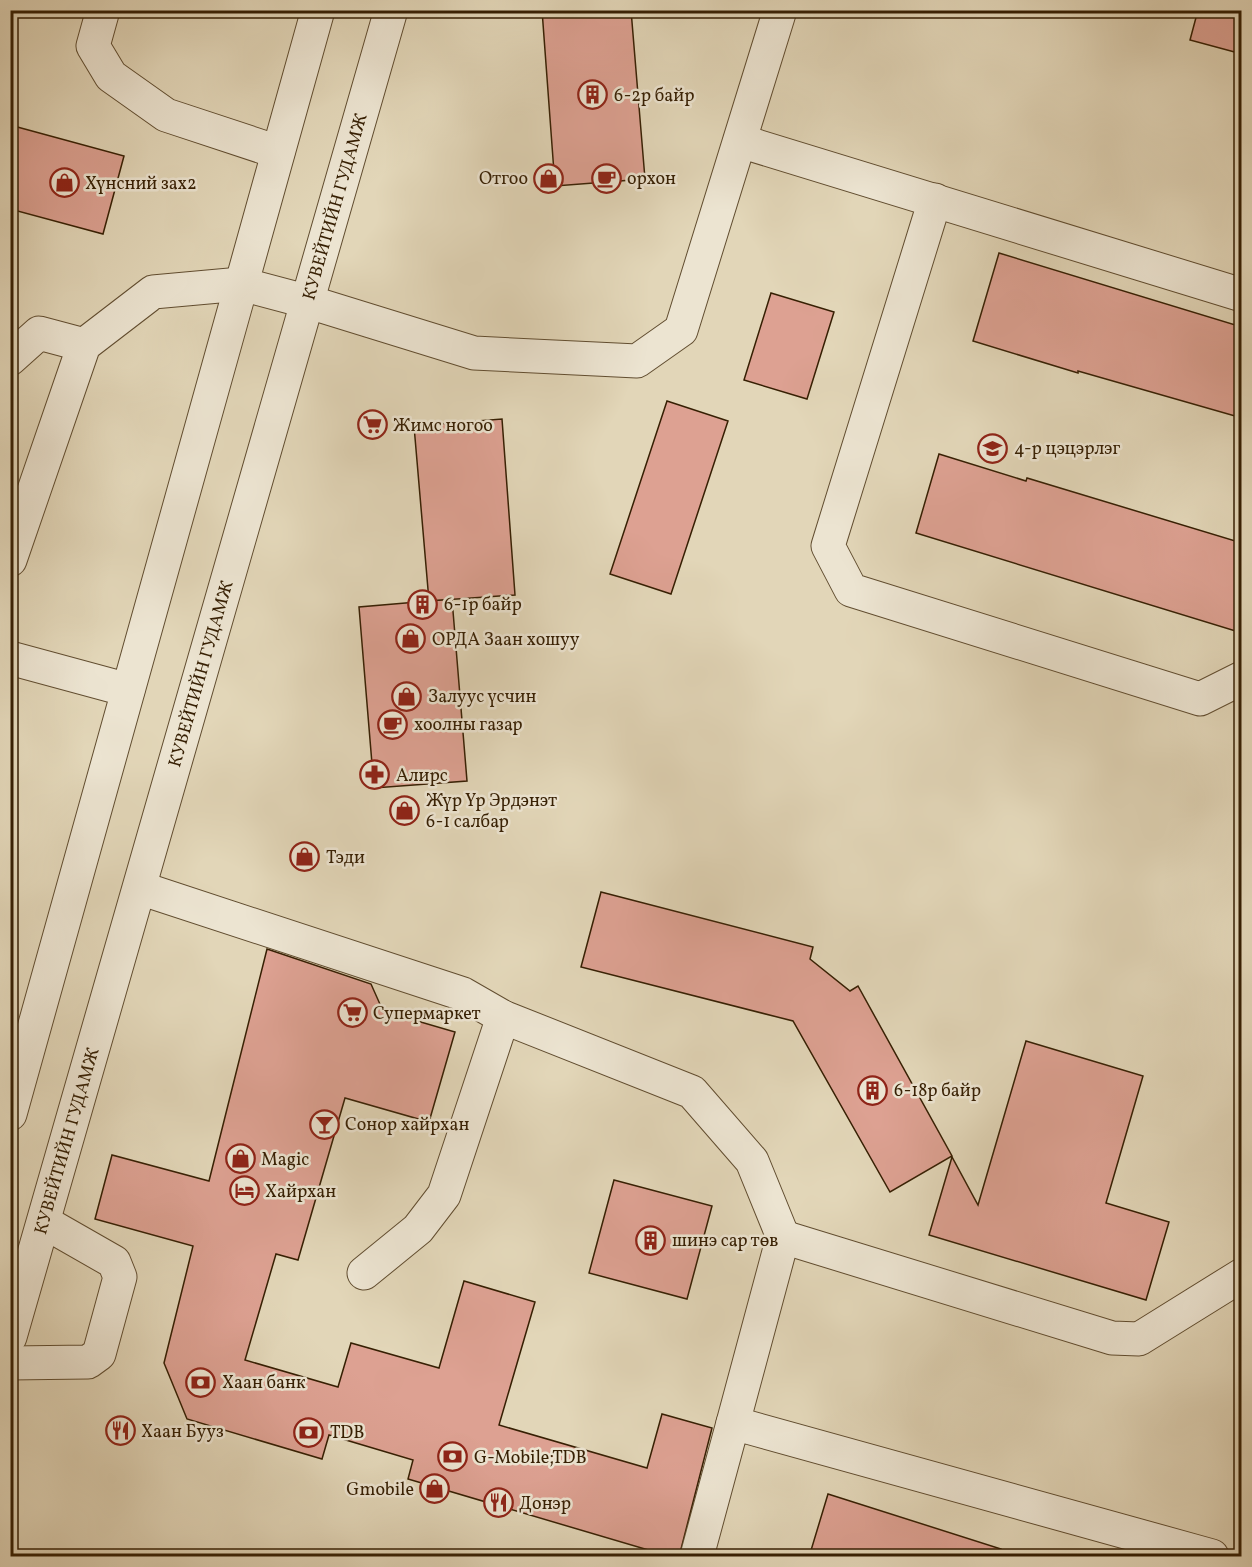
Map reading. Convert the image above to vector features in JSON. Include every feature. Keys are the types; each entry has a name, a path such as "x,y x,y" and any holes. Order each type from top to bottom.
{"street":[{"path":"103,10 93,46 111,76 166,115 278,152"},
{"path":"11,1109 318,10"},
{"name":"КУВЕЙТИЙН ГУДАМЖ","path":"10,1337 391,10"},
{"path":"10,560 84,345 153,292 241,284 309,302 474,353 638,361 681,330 780,10"},
{"path":"740,141 1242,295"},
{"path":"935,200 828,546 851,590 1200,699 1242,678"},
{"path":"10,359 39,333 84,345"},
{"path":"10,658 128,690"},
{"path":"140,888 463,994 503,1017 692,1092 752,1161 783,1237 697,1557"},
{"path":"364,1273 418,1229 444,1195 503,1017"},
{"path":"10,1363 88,1362 99,1354 120,1277 114,1262 44,1222"},
{"path":"783,1237 1112,1338 1139,1339 1242,1275"},
{"path":"733,1424 1212,1557"}],"building":[{"name":"6-2р байр","path":"542,10 631,10 645,179 555,186"},
{"path":"1198,10 1242,10 1242,54 1190,40"},
{"name":"Хүнсний зах2","path":"10,125 124,156 103,234 10,209"},
{"path":"999,253 1242,327 1242,418 1078,371 1078,373 973,341"},
{"path":"771,293 834,312 807,399 744,380"},
{"path":"667,401 728,421 671,594 610,574"},
{"path":"502,419 515,595 429,601 414,426"},
{"path":"939,454 1242,543 1242,633 916,533"},
{"path":"452,599 467,781 374,788 359,607"},
{"name":"6-18р байр","path":"601,892 813,947 810,959 850,991 858,986 952,1156 890,1192 793,1021 581,967"},
{"path":"267,949 371,984 383,1011 455,1032 429,1122 345,1098 298,1260 276,1254 245,1360 338,1387 351,1343 439,1368 464,1281 535,1302 499,1425 647,1468 662,1414 712,1428 679,1557 672,1557 408,1479 413,1460 329,1435 322,1459 187,1419 164,1363 193,1246 95,1219 112,1155 209,1181"},
{"path":"1026,1041 1143,1076 1106,1203 1169,1222 1146,1300 929,1235 952,1157 978,1205"},
{"name":"шинэ сар төв","path":"614,1180 712,1206 687,1299 589,1273"},
{"path":"828,1494 1001,1549 1000,1557 809,1557"}],"place":[{"name":"6-2р байр","path":"593,95"},
{"name":"Отгоо","path":"549,178"},
{"name":"орхон","path":"606,178"},
{"name":"Хүнсний зах2","path":"64,183"},
{"name":"Жимс ногоо","path":"372,425"},
{"name":"4-р цэцэрлэг","path":"993,448"},
{"name":"6-1р байр","path":"423,604"},
{"name":"ОРДА Заан хошуу","path":"411,639"},
{"name":"Залуус үсчин","path":"407,696"},
{"name":"хоолны газар","path":"393,724"},
{"name":"Алирс","path":"375,775"},
{"name":"Жүр Үр Эрдэнэт 6-1 салбар","path":"405,810"},
{"name":"Тэди","path":"305,857"},
{"name":"Супермаркет","path":"352,1013"},
{"name":"6-18р байр","path":"873,1090"},
{"name":"Сонор хайрхан","path":"324,1124"},
{"name":"Magic","path":"240,1159"},
{"name":"Хайрхан","path":"244,1191"},
{"name":"шинэ сар төв","path":"651,1240"},
{"name":"Хаан банк","path":"201,1382"},
{"name":"Хаан Бууз","path":"120,1431"},
{"name":"TDB","path":"309,1432"},
{"name":"G-Mobile;TDB","path":"453,1457"},
{"name":"Gmobile","path":"435,1489"},
{"name":"Донэр","path":"498,1503"}]}
